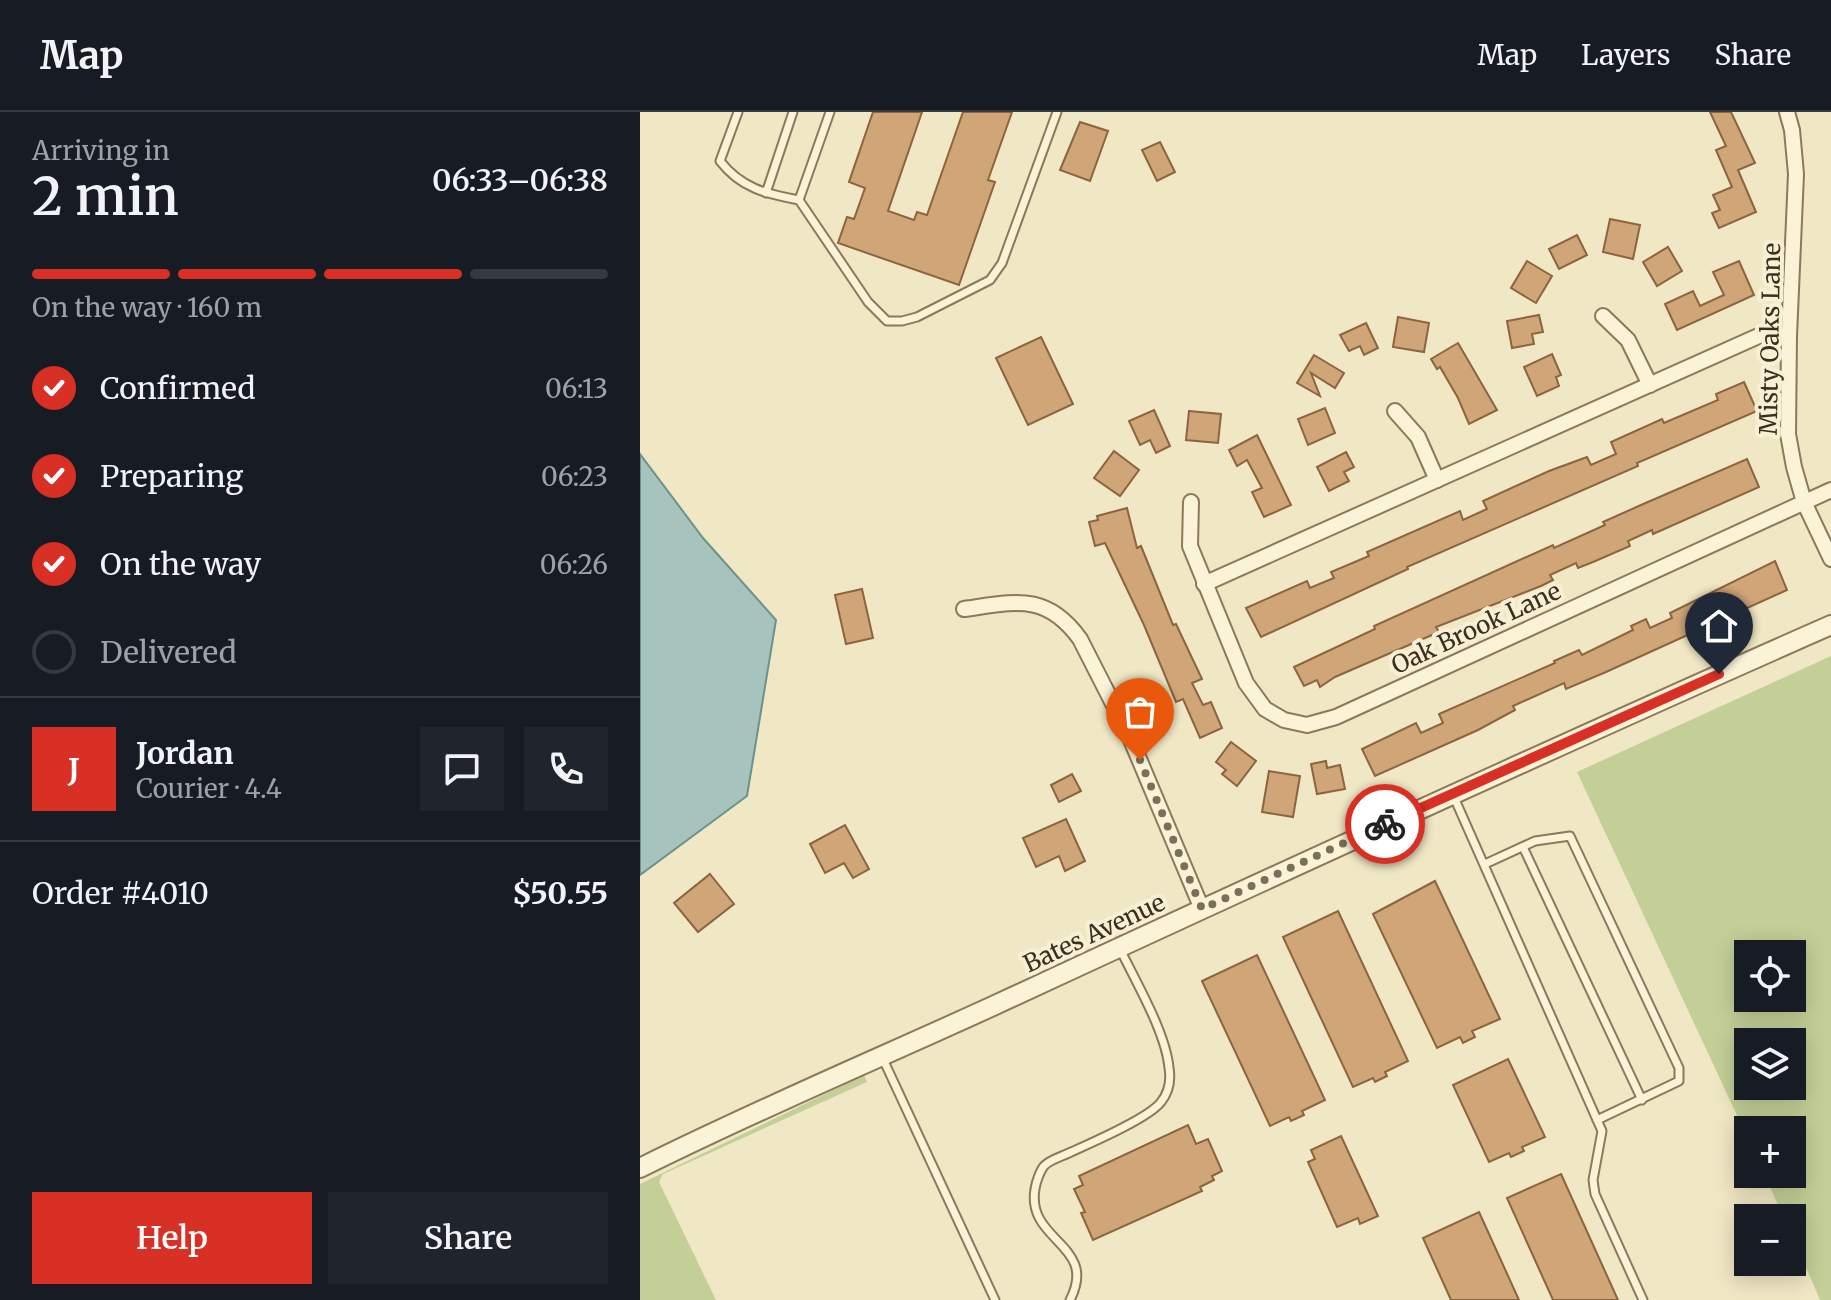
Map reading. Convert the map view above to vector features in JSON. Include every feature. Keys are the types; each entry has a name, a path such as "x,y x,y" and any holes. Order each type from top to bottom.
{"street":[{"name":"Misty Oaks Lane","path":"1787,112 1796,174 1788,434 1804,502 1831,559"},
{"path":"1603,316 1628,340 1650,385"},
{"path":"1204,584 1763,334 1789,336"},
{"path":"1395,411 1418,437 1437,480"},
{"name":"Oak Brook Lane","path":"1191,502 1190,546 1246,683 1265,709 1284,720 1307,725 1336,717 1831,490"},
{"path":"964,609 1021,601 1055,612 1070,625 1129,735 1202,909"},
{"name":"Bates Avenue","path":"640,1168 701,1137 882,1057 1452,793 1831,625"}],"lane":[{"path":"738,112 720,161 731,176 752,190 799,200 868,302 887,321 917,317 990,280 1002,263 1057,112"},
{"path":"766,193 793,112"},
{"path":"799,200 830,112"},
{"path":"1452,793 1602,1131 1593,1180 1595,1194 1643,1300"},
{"path":"1485,864 1549,838 1570,836 1679,1068 1679,1081 1597,1120"},
{"path":"1523,847 1642,1100"},
{"path":"1070,1300 1077,1286 1076,1270 1068,1250 1039,1222 1033,1207 1035,1185 1044,1165 1121,1128 1160,1104 1169,1088 1169,1066 1155,1024 1119,947"},
{"path":"882,1057 995,1300"}],"green space":[{"path":"1831,656 1831,1300 1820,1300 1806,1268 1806,1204 1778,1204 1770,1188 1806,1188 1806,1116 1737,1116 1577,772"},
{"path":"864,1075 867,1082 663,1174 659,1182 716,1300 640,1300 640,1184"}],"water":[{"path":"640,454 703,538 776,620 747,796 640,875"}],"building":[{"path":"873,112 922,112 888,211 914,220 917,212 927,215 963,112 1012,112 988,180 995,182 959,285 838,243 847,217 854,219 865,188 849,182"},
{"path":"1710,112 1731,112 1755,163 1738,170 1756,212 1719,228 1712,213 1720,210 1713,195 1732,187 1716,150 1726,146"},
{"path":"1080,122 1108,131 1090,181 1060,170"},
{"path":"1160,142 1175,172 1157,181 1142,150"},
{"path":"1610,219 1640,225 1633,259 1603,252"},
{"path":"1577,235 1587,255 1559,269 1549,249"},
{"path":"1668,247 1682,271 1657,286 1643,262"},
{"path":"1527,261 1552,276 1536,303 1511,288"},
{"path":"1739,261 1754,295 1677,330 1665,304 1693,291 1700,306 1724,295 1713,272"},
{"path":"1539,315 1543,332 1532,334 1534,344 1512,348 1507,321"},
{"path":"1398,317 1429,323 1424,352 1393,347"},
{"path":"1366,323 1378,348 1364,355 1360,346 1349,351 1340,335"},
{"path":"1041,337 1073,404 1028,425 996,358"},
{"path":"1458,343 1497,410 1469,424 1440,367 1437,369 1431,359"},
{"path":"1552,354 1561,375 1556,377 1559,386 1537,396 1524,367"},
{"path":"1314,355 1344,373 1335,388 1311,373 1320,396 1297,383"},
{"path":"1744,382 1757,411 1637,463 1638,466 1407,567 1261,637 1246,608 1307,581 1310,588 1334,578 1331,572 1369,556 1367,552 1460,511 1463,520 1487,509 1483,501 1549,471 1587,457 1591,465 1616,454 1611,442 1662,419 1664,423 1718,400 1716,394"},
{"path":"1325,408 1335,433 1308,445 1298,419"},
{"path":"1154,410 1170,446 1156,453 1150,440 1140,445 1129,421"},
{"path":"1189,411 1221,414 1218,443 1186,440"},
{"path":"1257,435 1291,505 1264,517 1252,492 1262,488 1247,460 1237,466 1229,450"},
{"path":"1114,451 1139,470 1120,496 1094,478"},
{"path":"1346,452 1354,467 1344,472 1349,481 1329,491 1317,467"},
{"path":"1747,459 1759,487 1653,534 1652,530 1628,541 1630,546 1593,562 1578,568 1576,563 1550,575 1553,580 1541,586 1436,627 1439,632 1335,677 1320,687 1317,680 1304,686 1294,667 1375,629 1374,626"},
{"path":"1127,508 1137,548 1141,546 1173,625 1176,624 1202,679 1192,683 1203,705 1211,702 1222,728 1200,738 1183,699 1176,702 1105,543 1095,546 1089,522 1098,520 1097,516"},
{"path":"1775,561 1787,590 1566,689 1564,683 1513,706 1515,710 1478,730 1375,776 1362,749 1416,723 1421,733 1443,723 1439,714 1579,650 1582,655 1633,630 1631,626 1646,619 1650,628 1672,618 1670,613"},
{"path":"862,589 873,638 846,644 835,595"},
{"path":"1231,742 1256,761 1237,786 1222,774 1226,770 1216,762"},
{"path":"1326,761 1327,768 1340,765 1345,789 1317,794 1311,764"},
{"path":"1269,771 1300,776 1293,817 1262,812"},
{"path":"1072,774 1081,791 1059,802 1051,785"},
{"path":"1066,819 1085,861 1065,871 1059,856 1036,867 1023,838"},
{"path":"845,825 869,869 853,878 844,863 825,873 810,844"},
{"path":"710,874 734,904 698,932 674,903"},
{"path":"1435,881 1500,1019 1472,1031 1475,1037 1463,1043 1460,1037 1437,1048 1373,914"},
{"path":"1338,911 1408,1061 1385,1072 1387,1076 1375,1082 1373,1078 1353,1087 1283,937"},
{"path":"1257,955 1325,1100 1302,1111 1304,1115 1291,1121 1289,1117 1270,1126 1202,981"},
{"path":"1508,1059 1545,1137 1522,1147 1524,1151 1511,1157 1509,1153 1489,1162 1453,1085"},
{"path":"1188,1125 1196,1144 1208,1139 1222,1171 1212,1176 1214,1180 1200,1187 1202,1191 1093,1240 1074,1189 1083,1185 1079,1176"},
{"path":"1341,1136 1378,1216 1360,1224 1358,1218 1337,1227 1308,1162 1315,1159 1311,1150"},
{"path":"1561,1174 1618,1300 1553,1300 1507,1198"},
{"path":"1479,1212 1519,1300 1451,1300 1423,1238"}],"way so far":[{"path":"1140,760 1202,909 1385,824"}],"route":[{"path":"1385,824 1719,674"}]}
